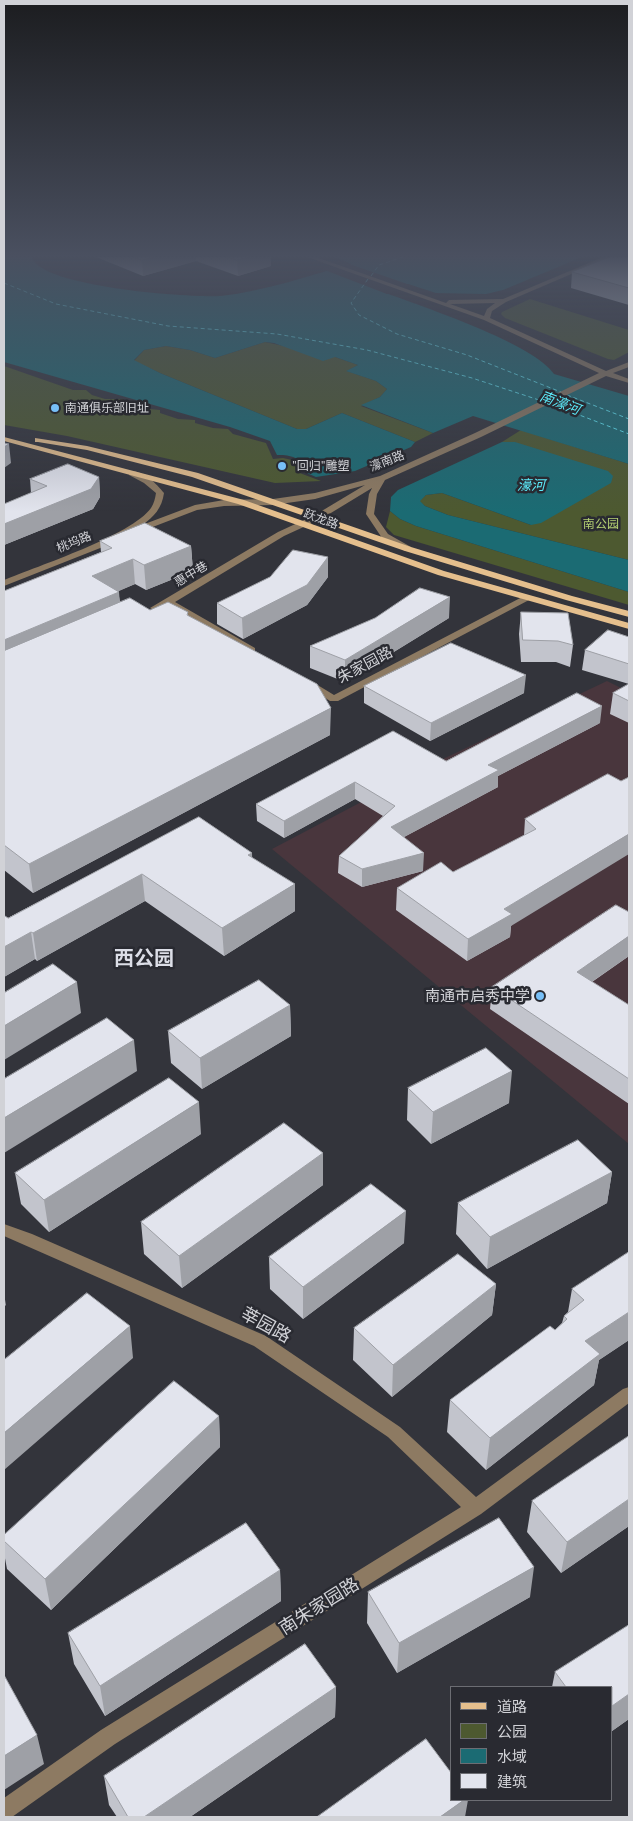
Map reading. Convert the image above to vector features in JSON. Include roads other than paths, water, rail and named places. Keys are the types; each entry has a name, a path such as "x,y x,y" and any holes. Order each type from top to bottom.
{"main road":[{"name":"跃龙路","path":"4,432 86,448 195,475 408,549 569,598 629,614"},
{"name":"跃龙路","path":"4,439 241,502 441,573 629,626"}],"street":[{"path":"537,342 607,374 629,381"},
{"name":"濠南路","path":"241,502 273,502 315,496 383,478 478,435 592,379 629,364"},
{"path":"98,546 154,512 160,502 160,492 152,484 142,477 118,468"},
{"path":"383,478 373,494 370,514 385,536 408,549"},
{"name":"惠中巷","path":"143,613 169,602 300,524 318,517 383,478"},
{"name":"桃坞路","path":"4,583 194,508 241,502"},
{"name":"朱家园路","path":"301,679 334,699 526,598"},
{"path":"169,602 260,655"},
{"name":"莘园路","path":"4,1230 36,1242 260,1341 394,1432 475,1508"},
{"name":"南朱家园路","path":"4,1810 108,1737 475,1508 629,1394"}],"water":[{"name":"南濠河","path":"4,342 508,342 543,362 554,374 629,396 629,464 473,416 433,433 361,405 380,397 387,389 376,381 346,371 358,365 335,357 323,361 274,343 265,342 215,358 190,350 166,346 144,350 134,360 160,373 297,429 306,429 342,413 415,442 411,447 355,471 316,477 302,471 304,468 297,459 277,455 270,441 230,427 4,362"},
{"name":"濠河","path":"502,442 515,442 608,471 613,476 611,483 541,523 531,525 442,493 426,495 420,501 425,506 448,515 629,560 629,592 416,526 400,519 390,511 391,497 398,490"}],"place":[{"name":"南通俱乐部旧址","path":"55,408"},
{"name":"\"回归\"雕塑","path":"282,466"},
{"name":"南通市启秀中学","path":"540,996"}],"district":[{"name":"西公园","path":"144,958"}],"park label":[{"name":"南公园","path":"601,524"}]}
